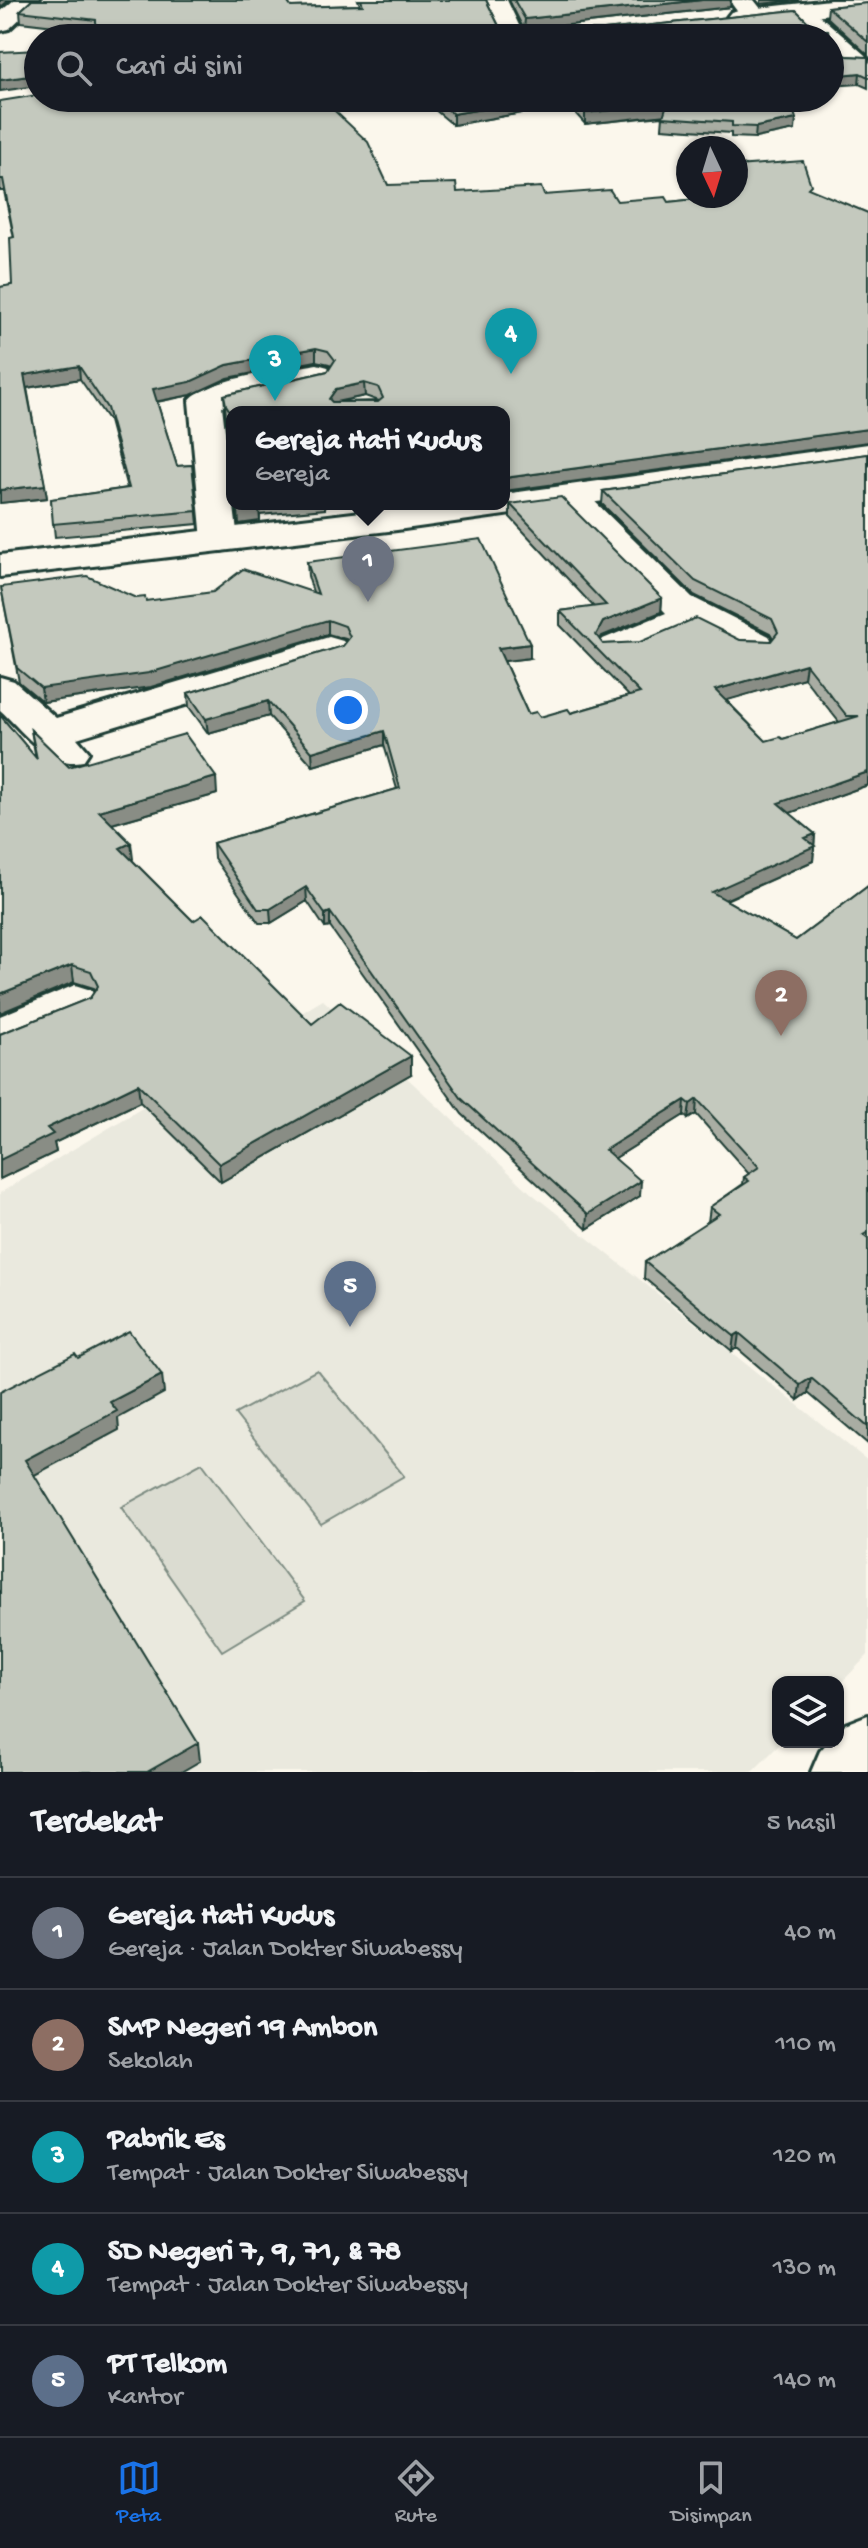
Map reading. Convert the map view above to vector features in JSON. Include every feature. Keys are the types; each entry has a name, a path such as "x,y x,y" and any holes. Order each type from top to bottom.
{"street":[{"path":"0,24 28,0"},
{"path":"495,0 506,24"},
{"path":"709,20 747,8 801,11 856,3"},
{"path":"801,11 817,24"},
{"path":"844,46 862,60"},
{"path":"220,540 221,438 205,401 317,374"},
{"path":"510,504 868,454"},
{"path":"570,496 679,605 755,644"},
{"path":"0,566 459,510"},
{"path":"617,647 695,615"},
{"path":"0,689 61,744 329,649"},
{"path":"0,1035 75,1001"},
{"path":"843,1772 868,1745"}],"shaded area":[{"path":"323,1000 531,1193 868,1461 868,1655 844,1680 844,1676 772,1676 772,1748 776,1748 752,1772 0,1772 0,1193"},
{"path":"317,1370 404,1476 321,1524 235,1414"},
{"path":"202,1463 305,1601 222,1651 121,1507"}],"building":[{"path":"32,0 286,0 291,7 363,5 361,0 486,0 498,24 96,24 96,20 20,11"},
{"path":"514,0 702,0 525,19"},
{"path":"868,3 868,42 828,7"},
{"path":"796,10 810,24 662,24"},
{"path":"24,51 24,77 0,80 0,52"},
{"path":"844,54 868,55 868,77 860,73 844,75"},
{"path":"24,97 24,112 336,112 368,142 388,185 456,183 457,192 541,187 544,195 610,190 617,201 666,197 669,202 676,201 676,208 748,208 748,165 803,161 811,185 808,188 868,213 868,429 510,477 510,406 226,405 224,395 328,371 335,360 328,351 316,348 227,365 190,382 153,389 177,466 192,465 197,511 53,524 51,499 129,488 107,408 79,366 24,375 45,485 0,490 0,287 12,285 10,238 14,237 3,179 0,179 0,101","holes":["364,383 378,387 383,398 378,402 332,402 329,399 336,389"]},
{"path":"665,112 794,112 796,119 756,127 732,126 732,122 663,117"},
{"path":"868,454 868,772 778,803 815,834 805,838 815,846 712,892 796,940 868,886 868,1232 863,1235 868,1239 868,1427 811,1378 800,1385 739,1333 734,1336 645,1262 719,1214 710,1207 749,1181 744,1177 759,1167 697,1099 690,1104 685,1100 605,1150 641,1181 588,1214 462,1099 330,912 325,914 306,887 270,909 258,909 213,843 400,788 384,731 312,752 268,701 206,719 188,693 343,646 350,637 345,626 328,620 149,673 41,688 17,668 1,587 87,576 136,598 145,597 146,601 213,592 243,569 318,594 307,562 481,539 530,644 498,648 528,714 536,712 540,717 568,709 571,713 640,693 560,611 606,605 510,504 561,497 662,598 603,622 596,635 603,644 640,642 696,618 740,640 771,641 778,632 772,619 695,581 603,491","holes":["806,664 847,716 859,716 783,739 766,741 715,690"]},
{"path":"0,715 37,759 31,730 69,767 185,734 216,777 99,811 131,843 120,848 193,921 203,915 312,1024 340,1002 411,1056 219,1164 138,1084 47,1128 53,1134 0,1160 0,1034 90,998 98,986 91,971 72,965 0,994"},
{"path":"129,1331 162,1375 110,1402 117,1411 25,1460 198,1743 147,1772 0,1772 0,1392 75,1354 78,1358"}],"place":[{"name":"SD Negeri 7, 9, 71, & 78","path":"511,374"},
{"name":"Pabrik Es","path":"275,401"},
{"name":"Gereja Hati Kudus","path":"368,602"},
{"name":"SMP Negeri 19 Ambon","path":"781,1036"},
{"name":"PT Telkom","path":"350,1327"}]}
